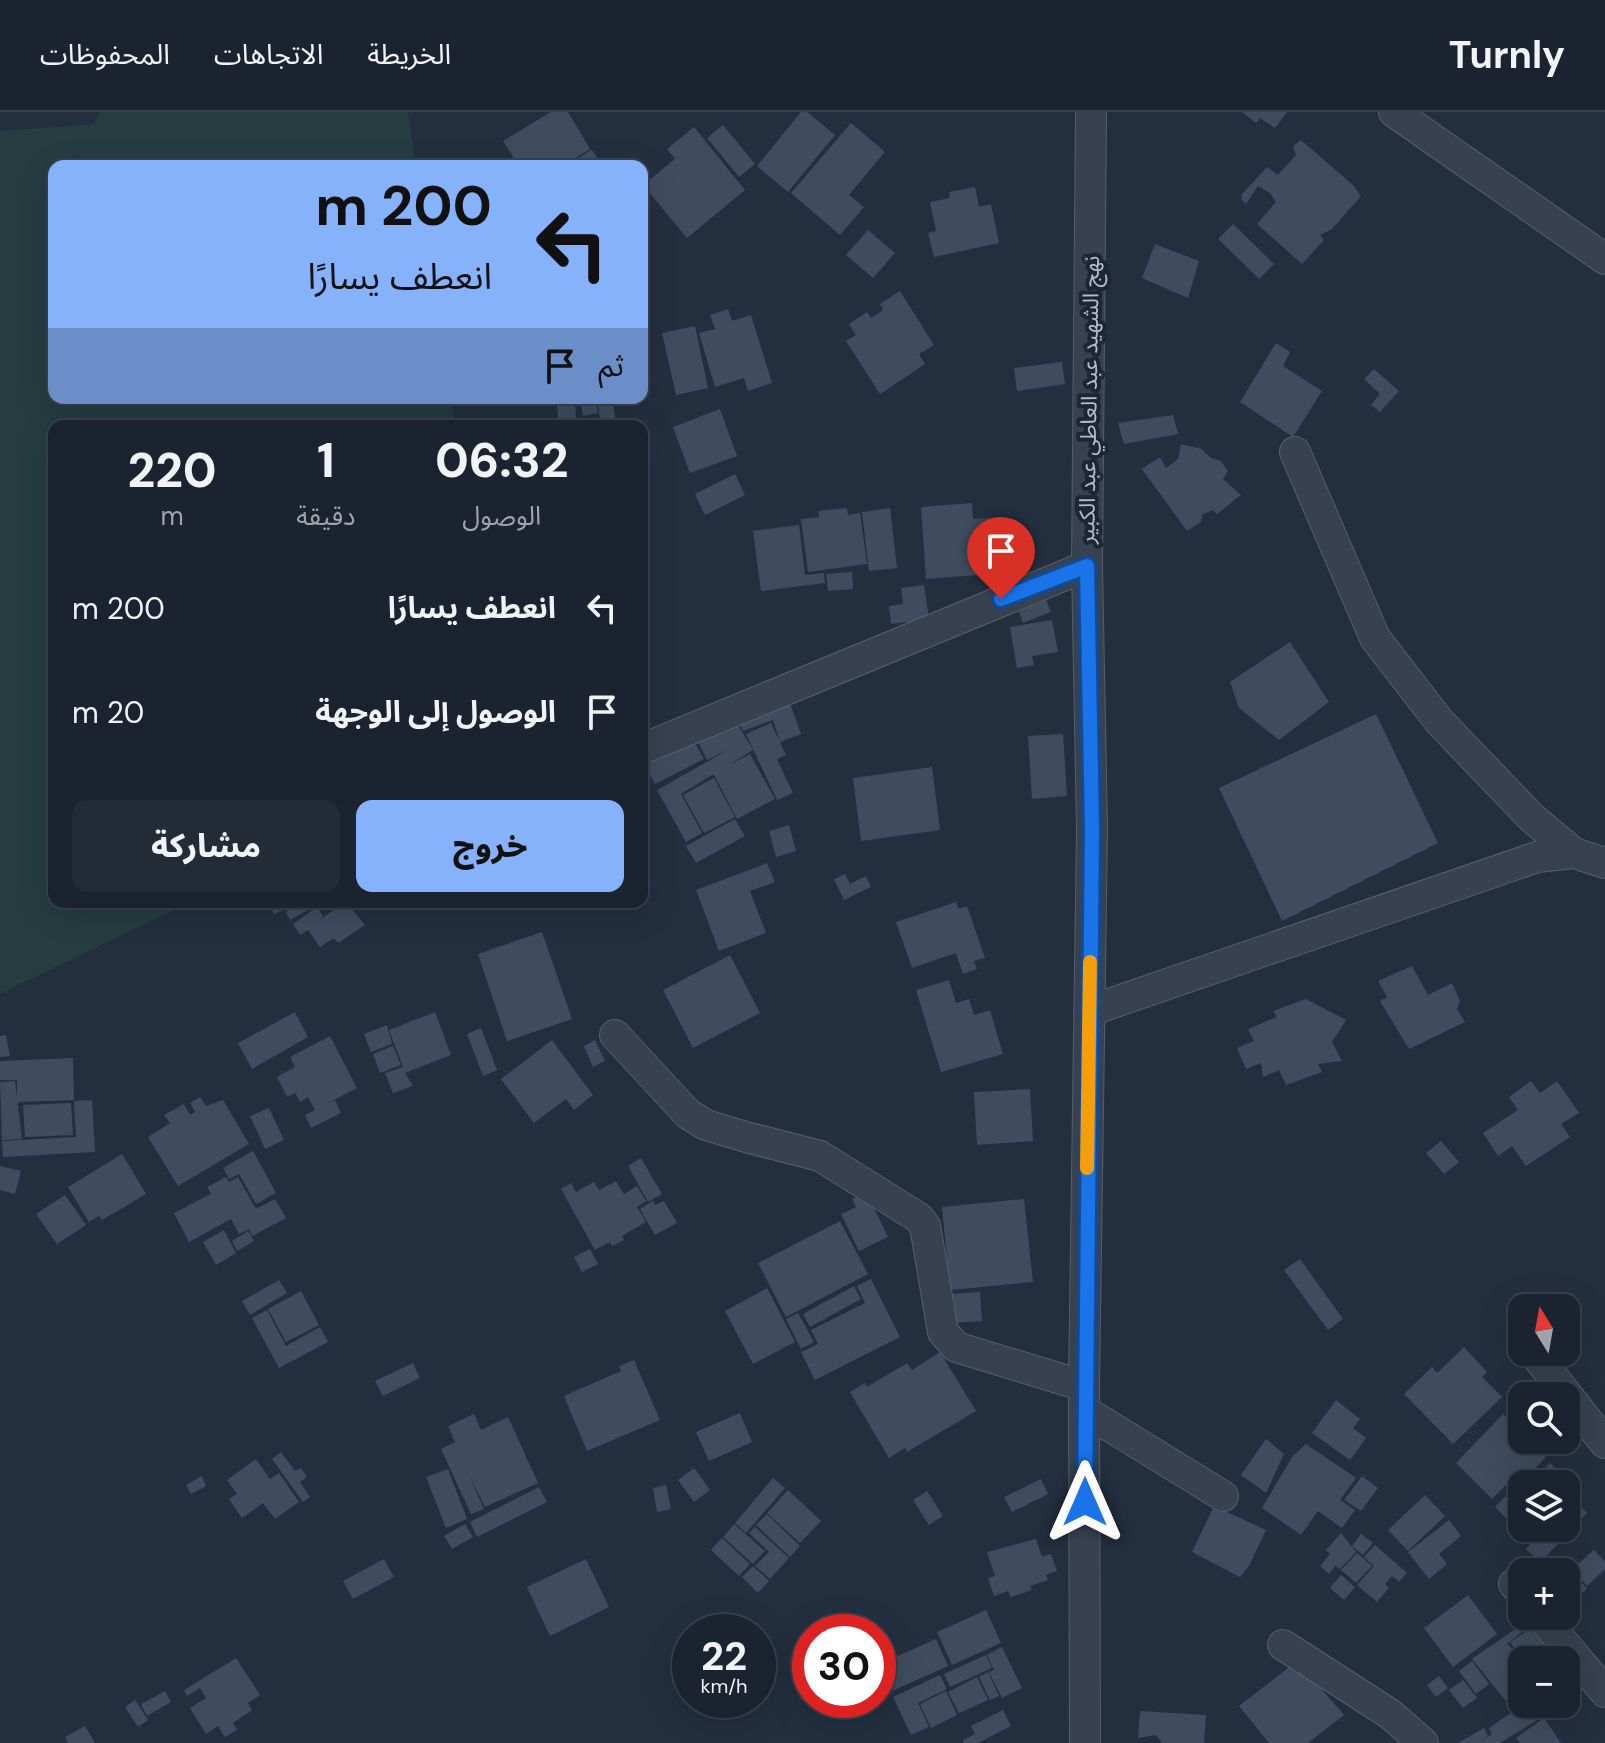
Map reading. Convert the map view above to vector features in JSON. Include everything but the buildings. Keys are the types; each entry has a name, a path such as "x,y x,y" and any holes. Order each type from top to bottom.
{"street":[{"name":"نهج الشهيد عبد العاطي عبد الكبير","path":"1085,1743 1085,1399 1092,829 1087,566 1091,112"},
{"path":"1394,112 1605,259"},
{"path":"1295,452 1375,638 1439,721 1531,817 1574,853 1605,863"},
{"path":"648,747 1087,566"},
{"path":"1089,1011 1537,857 1574,853"},
{"path":"615,1035 688,1114 732,1133 820,1156 919,1218 925,1226 943,1332 956,1347 1085,1399 1223,1496"},
{"path":"1544,1366 1605,1443"},
{"path":"1553,1630 1605,1692"},
{"path":"1283,1645 1390,1714 1423,1743"}],"green space":[{"path":"100,112 408,112 415,160 48,160 48,404 452,404 454,420 48,420 48,908 178,908 0,994 0,131 94,124"}],"slow traffic":[{"path":"1087,1168 1090,962"}],"route":[{"path":"1001,599 1087,566 1092,829 1085,1502"}]}
